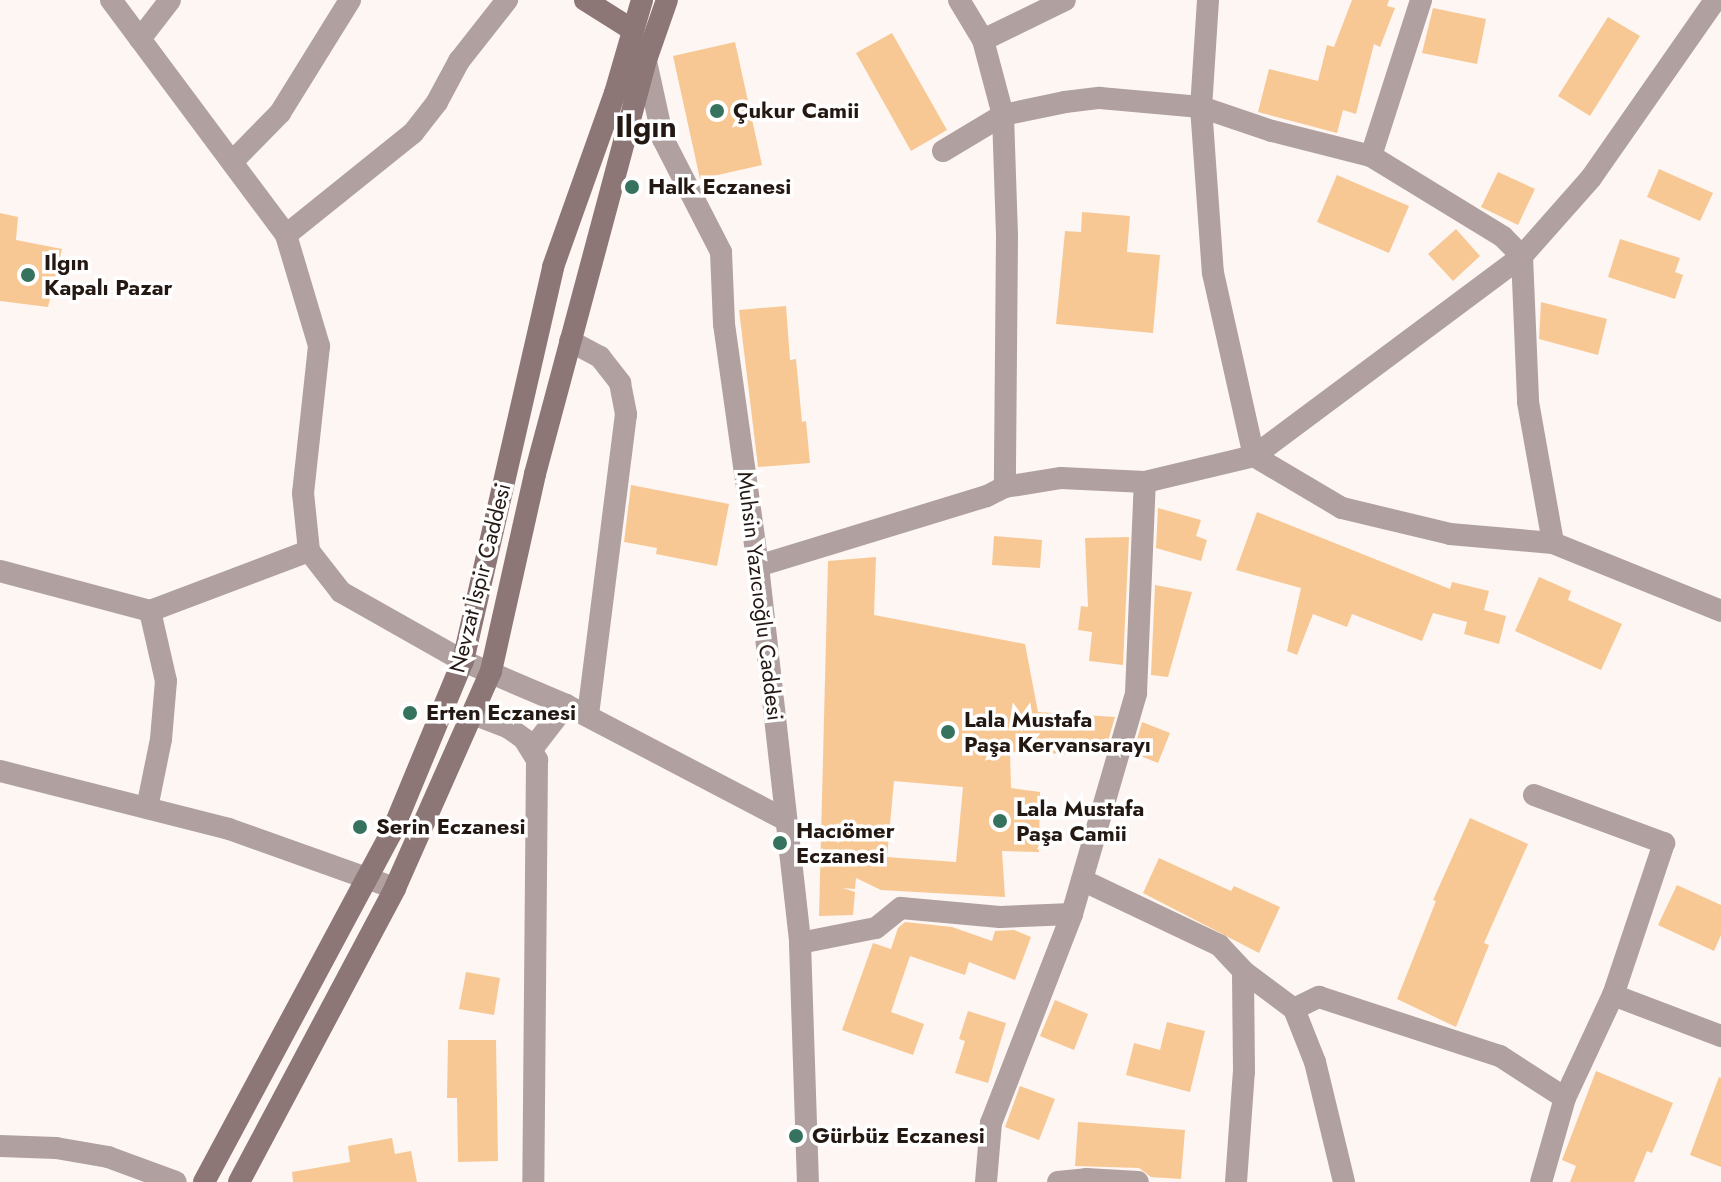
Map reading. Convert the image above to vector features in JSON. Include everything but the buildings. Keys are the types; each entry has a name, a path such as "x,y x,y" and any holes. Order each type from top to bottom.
{"main road":[{"path":"585,0 631,29"},
{"name":"Nevzat İspir Caddesi","path":"204,1182 392,832 463,661 553,267 615,93 631,29 642,0"},
{"name":"Nevzat İspir Caddesi","path":"239,1182 395,888 491,671 535,474 647,57 667,0"}],"street":[{"path":"111,0 286,235 319,346 303,493 309,551 341,592 463,661 566,705 786,820"},
{"path":"140,39 170,0"},
{"path":"232,162 280,113 350,0"},
{"path":"286,235 413,133 483,27 507,0"},
{"path":"959,0 983,40 1003,115 1007,237 1005,487"},
{"path":"983,40 1065,0"},
{"path":"1208,0 1201,107 1213,273 1254,456 1342,508 1450,534 1553,543 1721,611"},
{"path":"1371,156 1421,0"},
{"path":"758,566 987,496 1005,487 1061,478 1145,482 1254,456 1522,256 1591,178 1715,0"},
{"name":"Muhsin Yazıcıoğlu Caddesi","path":"631,29 647,57 663,139 721,252 724,324 758,566 800,943 808,1182"},
{"path":"943,151 1003,115 1100,98 1201,107 1272,131 1371,156 1503,237 1522,256 1528,402 1553,543"},
{"path":"570,341 600,357 620,383 626,414 588,716"},
{"path":"986,1182 991,1123 1072,914 1136,693 1145,482"},
{"path":"0,571 150,611 309,551"},
{"path":"147,808 161,739 166,681 150,611"},
{"path":"532,749 566,705"},
{"path":"473,714 509,728 532,749 537,760 533,1182"},
{"path":"0,771 229,829 395,888"},
{"path":"1534,795 1664,843 1613,995 1565,1098 1541,1182"},
{"path":"1082,880 1219,945 1243,971 1294,1009 1315,1062 1344,1182"},
{"path":"800,943 876,928 901,908 1000,917 1072,914"},
{"path":"1236,1182 1244,1071 1243,971"},
{"path":"1613,995 1721,1036"},
{"path":"1294,1009 1319,997 1500,1056 1565,1098"},
{"path":"0,1146 56,1148 108,1157 176,1182"},
{"path":"1058,1182 1086,1179 1138,1182"}],"place":[{"name":"Çukur Camii","path":"717,111"},
{"name":"Halk Eczanesi","path":"632,187"},
{"name":"Ilgın Kapalı Pazar","path":"28,275"},
{"name":"Erten Eczanesi","path":"410,713"},
{"name":"Lala Mustafa Paşa Kervansarayı","path":"948,732"},
{"name":"Lala Mustafa Paşa Camii","path":"1000,821"},
{"name":"Serin Eczanesi","path":"360,827"},
{"name":"Hacıömer Eczanesi","path":"780,843"},
{"name":"Gürbüz Eczanesi","path":"796,1136"}],"district":[{"name":"Ilgın","path":"646,127"}]}
